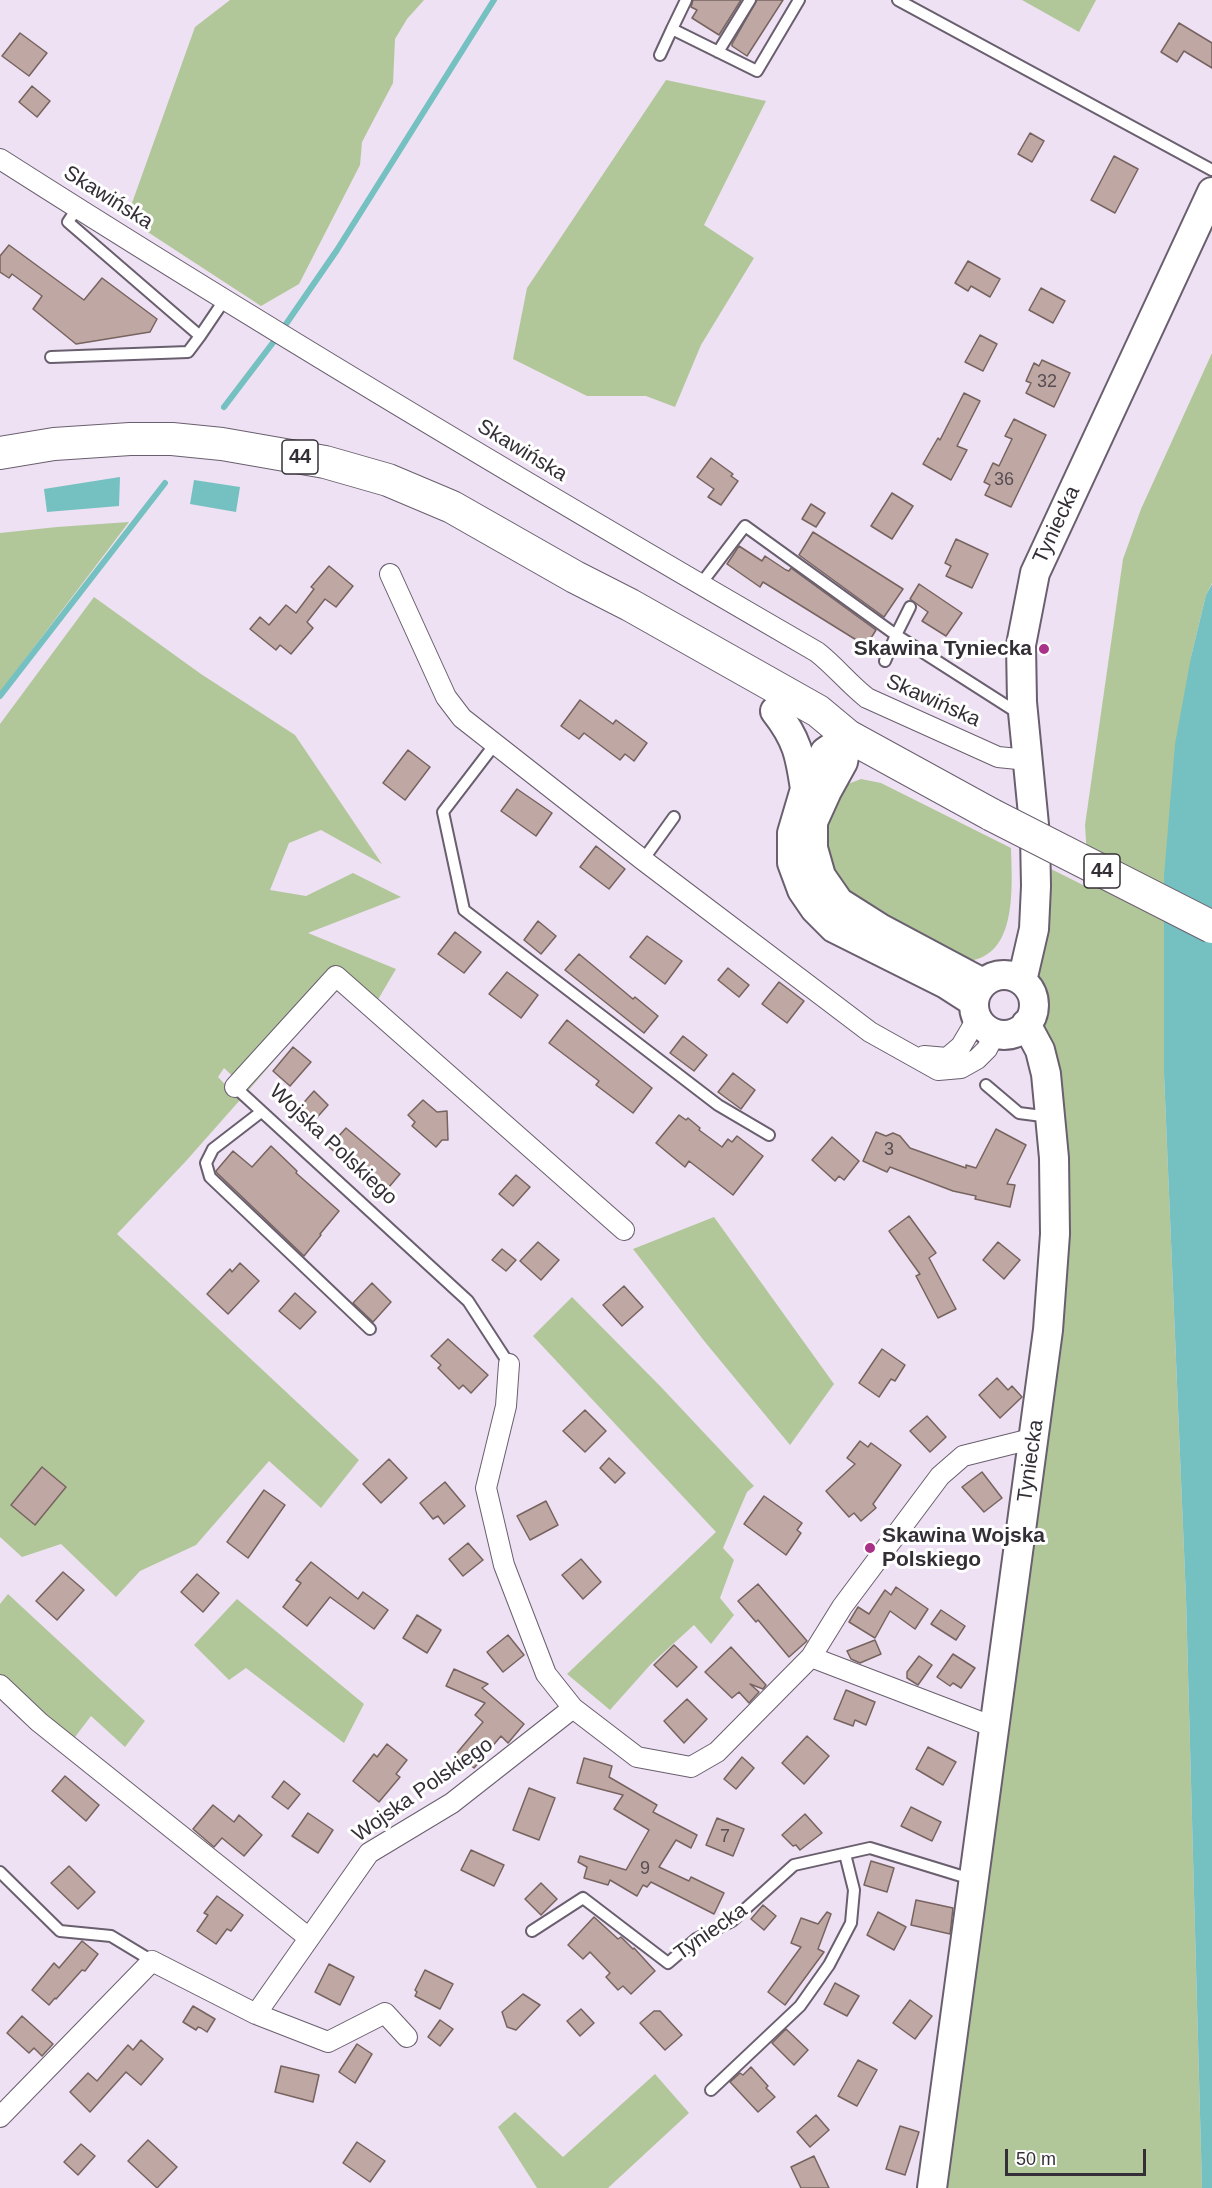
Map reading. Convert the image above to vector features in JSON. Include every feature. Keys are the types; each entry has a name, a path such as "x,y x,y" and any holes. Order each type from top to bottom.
{"main road":[{"name":"44","path":"0,453 54,444 172,439 222,444 324,462 388,480 452,507 818,711 848,736 992,815 1212,927"},
{"name":"44","path":"575,577 664,643 808,730 848,736"}],"street":[{"name":"Skawińska","path":"0,159 269,326 700,585 817,652 867,698 998,757 1028,759"},
{"name":"Tyniecka","path":"1050,1114 1024,1060 1012,1045 992,1004 1034,929 1035,836 1024,716 1021,645 1035,573 1212,192"},
{"path":"390,574 446,697 462,718 643,860 870,1032 911,1055 946,1058 961,1046 992,1004"},
{"path":"776,711 790,730 795,743 801,760 805,789"},
{"path":"848,736 825,752 805,789 792,833 792,863 802,890 815,909 834,928 946,984 992,1004 1033,997 1032,1016 1019,1031 992,1004 839,902 821,876 813,848 813,822 843,762 848,736"},
{"name":"Wojska Polskiego","path":"235,1086 336,976 624,1230"},
{"name":"Tyniecka","path":"933,2188 1048,1330 1055,1234 1054,1158 1046,1074 1042,1058 1026,1024"},
{"name":"Wojska Polskiego","path":"509,1364 506,1406 486,1488 504,1564 546,1674 573,1708 637,1756 691,1767 717,1752 811,1658 842,1607 940,1476 963,1456 1035,1438"},
{"path":"811,1658 994,1727"},
{"path":"0,1685 48,1729 309,1938"},
{"name":"Wojska Polskiego","path":"256,2014 369,1853 452,1803 573,1708"},
{"path":"0,2117 152,1961 256,2014 328,2042 385,2013 407,2037"}],"lane":[{"path":"660,55 686,0"},
{"path":"718,52 750,0"},
{"path":"672,29 757,70 799,0"},
{"path":"898,0 1212,170"},
{"path":"78,207 68,222 200,336"},
{"path":"51,357 188,352 225,299"},
{"path":"700,585 745,526 896,635 1024,716"},
{"path":"885,661 910,607"},
{"path":"495,744 443,812 464,910 718,1105 769,1135"},
{"path":"643,860 674,817"},
{"path":"986,1085 1019,1113 1050,1114"},
{"name":"Wojska Polskiego","path":"235,1086 468,1301 509,1364"},
{"path":"261,1112 213,1149 206,1163 210,1178 370,1329"},
{"name":"Tyniecka","path":"532,1932 583,1898 668,1963 696,1939 732,1921 794,1865 870,1848 975,1880"},
{"path":"711,2090 800,2006 829,1965 851,1923 854,1890 845,1854"},
{"path":"0,1872 60,1931 111,1936 154,1962"}],"shaded area":[{"path":"230,0 424,0 407,19 395,39 393,83 362,142 360,165 299,284 261,306 137,225 132,203 195,27"},
{"path":"1022,0 1096,0 1079,32"},
{"path":"666,80 766,101 704,225 754,258 701,345 675,407 646,396 587,396 513,359 527,288"},
{"path":"1212,353 1212,583 1206,595 1191,657 1164,1074 1186,1598 1202,2188 940,2188 1053,1374 1039,1023 1042,999 1036,980 1047,867 1089,888 1085,825 1123,559 1141,509"},
{"path":"120,477 119,506 47,512 44,489"},
{"path":"194,480 240,487 236,512 190,504"},
{"path":"129,522 0,692 0,533"},
{"path":"1212,584 1212,2188 1202,2188 1186,1598 1164,1074 1164,876 1175,744 1191,657 1206,595"},
{"path":"94,597 201,674 295,735 382,864 321,830 289,843 270,890 306,896 353,873 401,897 308,933 396,969 370,1013 337,987 248,1091 224,1068 218,1077 240,1100 117,1234 359,1460 321,1508 269,1461 196,1545 140,1571 116,1597 61,1544 22,1557 0,1537 0,724"},
{"path":"861,779 881,783 1011,848 1011,899 1004,934 996,947 984,957 967,961 860,905 838,884 824,843 828,817 848,784"},
{"path":"714,1217 834,1384 790,1445 705,1342 633,1249"},
{"path":"572,1297 754,1486 747,1492 723,1548 734,1560 720,1598 734,1615 711,1644 694,1625 651,1664 610,1710 567,1674 716,1532 533,1336"},
{"path":"8,1594 145,1721 125,1747 91,1716 72,1741 0,1676 0,1604"},
{"path":"237,1599 364,1704 344,1743 246,1668 229,1680 194,1645"},
{"path":"655,2074 689,2113 608,2188 537,2188 498,2127 515,2112 563,2157"}],"building":[{"path":"693,0 741,0 719,35 692,18 697,10 691,7"},
{"path":"757,0 783,0 747,56 732,44"},
{"path":"1179,23 1212,43 1212,68 1184,51 1177,62 1161,52"},
{"path":"20,33 47,53 29,76 2,56"},
{"path":"32,86 50,101 37,117 19,102"},
{"path":"1030,133 1044,141 1032,162 1018,154"},
{"path":"1114,156 1138,169 1115,213 1091,200"},
{"path":"9,245 84,300 102,278 157,319 150,332 76,344 33,309 42,296 12,274 9,278 0,272 0,256"},
{"path":"968,261 1000,279 990,297 971,286 968,291 955,283"},
{"path":"1041,288 1065,301 1053,323 1029,310"},
{"path":"980,335 997,344 983,371 965,362"},
{"path":"1042,360 1070,373 1054,407 1026,393 1031,383 1026,381 1034,363 1039,366"},
{"path":"964,393 980,401 957,446 967,450 951,480 923,464 938,438 940,440"},
{"path":"1014,419 1046,435 1011,507 985,495 990,485 984,482 993,463 999,466 1012,439 1005,436"},
{"path":"711,458 733,474 731,476 738,481 721,505 708,497 714,489 697,477"},
{"path":"892,493 913,506 892,539 871,526"},
{"path":"811,504 825,513 816,527 802,519"},
{"path":"813,532 903,589 884,617 799,555"},
{"path":"956,539 988,554 972,588 946,576 951,566 945,563"},
{"path":"739,546 762,561 765,556 786,570 789,571 791,568 876,630 866,646 763,582 760,587 727,564"},
{"path":"329,566 353,586 336,607 325,599 307,622 313,628 291,654 280,645 276,650 250,629 260,617 269,625 286,605 296,613 314,589 311,587"},
{"path":"919,584 962,613 946,636 922,621 928,612 910,599"},
{"path":"580,700 613,724 616,720 647,743 634,761 625,754 620,760 584,733 579,739 561,726"},
{"path":"408,750 430,767 405,800 383,783"},
{"path":"517,789 552,813 536,836 501,811"},
{"path":"596,846 625,869 609,889 580,867"},
{"path":"538,921 556,936 541,954 524,940"},
{"path":"455,932 481,952 464,973 438,954"},
{"path":"647,936 682,961 665,984 630,957"},
{"path":"579,954 633,999 635,997 658,1016 644,1033 565,970"},
{"path":"728,968 749,985 739,997 718,980"},
{"path":"507,972 538,995 521,1018 489,994"},
{"path":"779,982 804,1001 787,1023 762,1004"},
{"path":"567,1020 652,1088 633,1113 596,1085 599,1081 549,1043"},
{"path":"683,1036 707,1055 694,1071 670,1053"},
{"path":"293,1047 311,1062 290,1086 273,1071"},
{"path":"733,1073 755,1090 741,1109 718,1092"},
{"path":"314,1091 328,1105 306,1130 291,1117"},
{"path":"423,1100 437,1112 447,1111 448,1140 442,1140 436,1147 412,1126 415,1122 408,1115"},
{"path":"679,1115 686,1120 688,1118 700,1128 699,1130 722,1147 728,1139 732,1142 737,1136 763,1156 733,1195 689,1161 685,1167 656,1143"},
{"path":"346,1128 400,1174 383,1194 329,1147"},
{"path":"996,1129 1026,1145 1007,1184 1015,1185 1010,1207 975,1199 976,1196 953,1191 890,1167 887,1172 863,1161 876,1132 886,1136 893,1133 900,1136 910,1148 966,1168 966,1165 976,1168"},
{"path":"832,1137 859,1161 844,1180 839,1176 835,1181 812,1160"},
{"path":"271,1146 297,1171 296,1173 339,1211 304,1256 216,1171 233,1151 252,1167"},
{"path":"516,1175 530,1187 513,1206 499,1194"},
{"path":"909,1216 936,1253 929,1258 956,1309 938,1318 916,1276 920,1274 889,1231"},
{"path":"538,1242 559,1260 541,1280 520,1261"},
{"path":"998,1242 1020,1260 1004,1279 983,1260"},
{"path":"502,1249 516,1260 506,1271 492,1260"},
{"path":"240,1263 259,1281 228,1314 207,1294 230,1269 232,1272"},
{"path":"372,1283 391,1302 373,1322 353,1303"},
{"path":"624,1286 643,1307 622,1326 603,1305"},
{"path":"295,1293 316,1312 300,1329 279,1311"},
{"path":"448,1339 488,1375 471,1393 463,1385 459,1389 438,1368 441,1365 431,1356"},
{"path":"882,1349 905,1365 895,1381 891,1379 879,1397 859,1383"},
{"path":"997,1378 1008,1390 1012,1386 1022,1397 1000,1418 979,1395"},
{"path":"585,1410 606,1431 585,1452 563,1431"},
{"path":"927,1416 946,1437 930,1452 910,1431"},
{"path":"860,1441 868,1447 871,1443 901,1465 873,1504 876,1508 861,1521 854,1513 849,1517 826,1491 855,1464 847,1458"},
{"path":"609,1458 625,1473 615,1483 600,1468"},
{"path":"389,1459 407,1478 381,1503 363,1484"},
{"path":"42,1467 66,1487 35,1525 11,1505"},
{"path":"982,1472 1002,1498 984,1512 962,1487"},
{"path":"445,1482 465,1506 444,1524 438,1516 433,1519 420,1503"},
{"path":"264,1490 285,1505 248,1558 227,1542"},
{"path":"764,1496 802,1523 797,1530 801,1533 786,1555 744,1524"},
{"path":"546,1501 558,1525 530,1540 517,1516"},
{"path":"468,1543 483,1560 463,1576 449,1559"},
{"path":"581,1559 601,1582 583,1599 562,1575"},
{"path":"311,1562 358,1599 363,1592 388,1610 374,1629 330,1597 307,1626 283,1607 301,1583 296,1580"},
{"path":"63,1572 84,1590 57,1620 36,1601"},
{"path":"197,1574 219,1593 203,1612 181,1592"},
{"path":"758,1584 807,1641 789,1657 758,1620 756,1622 738,1601"},
{"path":"896,1587 928,1609 915,1629 890,1611 875,1638 849,1622 858,1607 869,1614 885,1590 891,1595"},
{"path":"941,1610 965,1626 956,1640 931,1624"},
{"path":"417,1615 441,1630 427,1653 403,1638"},
{"path":"508,1635 524,1655 503,1672 487,1652"},
{"path":"875,1640 881,1654 860,1663 851,1659 847,1651"},
{"path":"674,1645 697,1667 677,1687 654,1665"},
{"path":"731,1647 766,1685 763,1689 750,1684 759,1692 749,1703 739,1692 732,1698 705,1672"},
{"path":"953,1654 975,1668 961,1688 953,1683 950,1686 937,1677"},
{"path":"919,1656 932,1665 918,1685 907,1678 907,1672"},
{"path":"454,1669 488,1684 482,1688 524,1724 508,1743 501,1736 474,1768 456,1754 483,1722 475,1715 485,1703 446,1686"},
{"path":"846,1690 875,1702 866,1725 855,1720 853,1726 834,1719"},
{"path":"687,1699 707,1719 684,1743 664,1721"},
{"path":"807,1736 829,1756 804,1784 782,1763"},
{"path":"387,1744 407,1760 396,1774 400,1777 379,1802 353,1781 374,1754 377,1757"},
{"path":"928,1747 956,1762 943,1785 916,1769"},
{"path":"742,1757 754,1768 736,1789 724,1779"},
{"path":"584,1758 612,1766 609,1777 657,1805 653,1812 697,1835 691,1848 676,1840 659,1867 689,1881 691,1877 724,1893 714,1914 651,1882 647,1887 643,1885 637,1896 610,1880 608,1885 584,1878 587,1867 578,1862 580,1856 626,1870 649,1830 614,1809 623,1795 577,1783"},
{"path":"65,1776 99,1805 86,1821 52,1791"},
{"path":"284,1781 300,1794 288,1809 272,1797"},
{"path":"529,1788 555,1798 539,1840 513,1830"},
{"path":"213,1805 234,1822 239,1815 262,1835 244,1856 222,1838 214,1847 193,1829"},
{"path":"911,1807 941,1822 932,1841 901,1826"},
{"path":"308,1813 333,1830 318,1853 292,1836"},
{"path":"805,1814 822,1833 800,1850 782,1835"},
{"path":"717,1818 744,1829 733,1856 706,1845"},
{"path":"471,1850 504,1865 494,1886 461,1870"},
{"path":"871,1861 894,1868 887,1892 864,1885"},
{"path":"69,1866 95,1892 78,1909 51,1883"},
{"path":"541,1883 557,1899 541,1915 525,1899"},
{"path":"217,1896 243,1915 231,1931 227,1929 216,1944 197,1931 208,1915 204,1913"},
{"path":"916,1900 953,1908 950,1934 911,1925"},
{"path":"763,1905 776,1916 764,1930 751,1919"},
{"path":"827,1912 831,1914 818,1949 824,1952 785,2005 768,1992 801,1947 791,1943 801,1918 818,1924"},
{"path":"878,1912 906,1927 894,1950 867,1935"},
{"path":"594,1917 618,1939 621,1937 634,1948 655,1971 631,1994 623,1986 618,1990 606,1977 610,1973 590,1952 583,1959 568,1945"},
{"path":"82,1941 98,1954 85,1971 82,1970 49,2005 32,1990 54,1963 59,1968"},
{"path":"329,1964 354,1977 340,2005 315,1992"},
{"path":"425,1970 453,1984 440,2009 415,1996 417,1992 415,1990"},
{"path":"835,1983 859,1996 847,2016 824,2004"},
{"path":"523,1994 540,2005 516,2030 507,2027 502,2012"},
{"path":"910,2000 932,2016 915,2039 893,2023"},
{"path":"193,2006 215,2019 207,2032 198,2027 196,2030 183,2022"},
{"path":"581,2009 594,2023 580,2036 567,2021"},
{"path":"654,2011 660,2011 682,2035 665,2050 640,2023"},
{"path":"22,2016 53,2044 42,2056 34,2048 29,2053 7,2033"},
{"path":"440,2020 453,2029 440,2046 428,2037"},
{"path":"786,2029 808,2050 794,2065 772,2043"},
{"path":"141,2040 163,2059 141,2085 126,2072 90,2112 70,2092 88,2073 97,2081 128,2045 133,2050"},
{"path":"357,2044 372,2054 355,2083 339,2072"},
{"path":"858,2060 877,2070 857,2106 838,2096"},
{"path":"281,2066 319,2075 313,2102 275,2092"},
{"path":"751,2067 775,2097 758,2112 730,2082 740,2073 743,2075"},
{"path":"816,2115 829,2130 810,2147 797,2132"},
{"path":"900,2126 919,2132 905,2175 886,2169"},
{"path":"148,2140 177,2167 157,2188 128,2161"},
{"path":"357,2142 385,2161 370,2182 343,2163"},
{"path":"81,2144 95,2156 78,2175 64,2162"},
{"path":"814,2156 829,2188 801,2188 791,2167"}],"waterway":[{"path":"224,407 275,340 337,250 494,0"},
{"path":"0,696 165,483"}],"place":[{"name":"Skawina Tyniecka","path":"1044,649"},
{"name":"Skawina Wojska Polskiego","path":"870,1548"}]}
